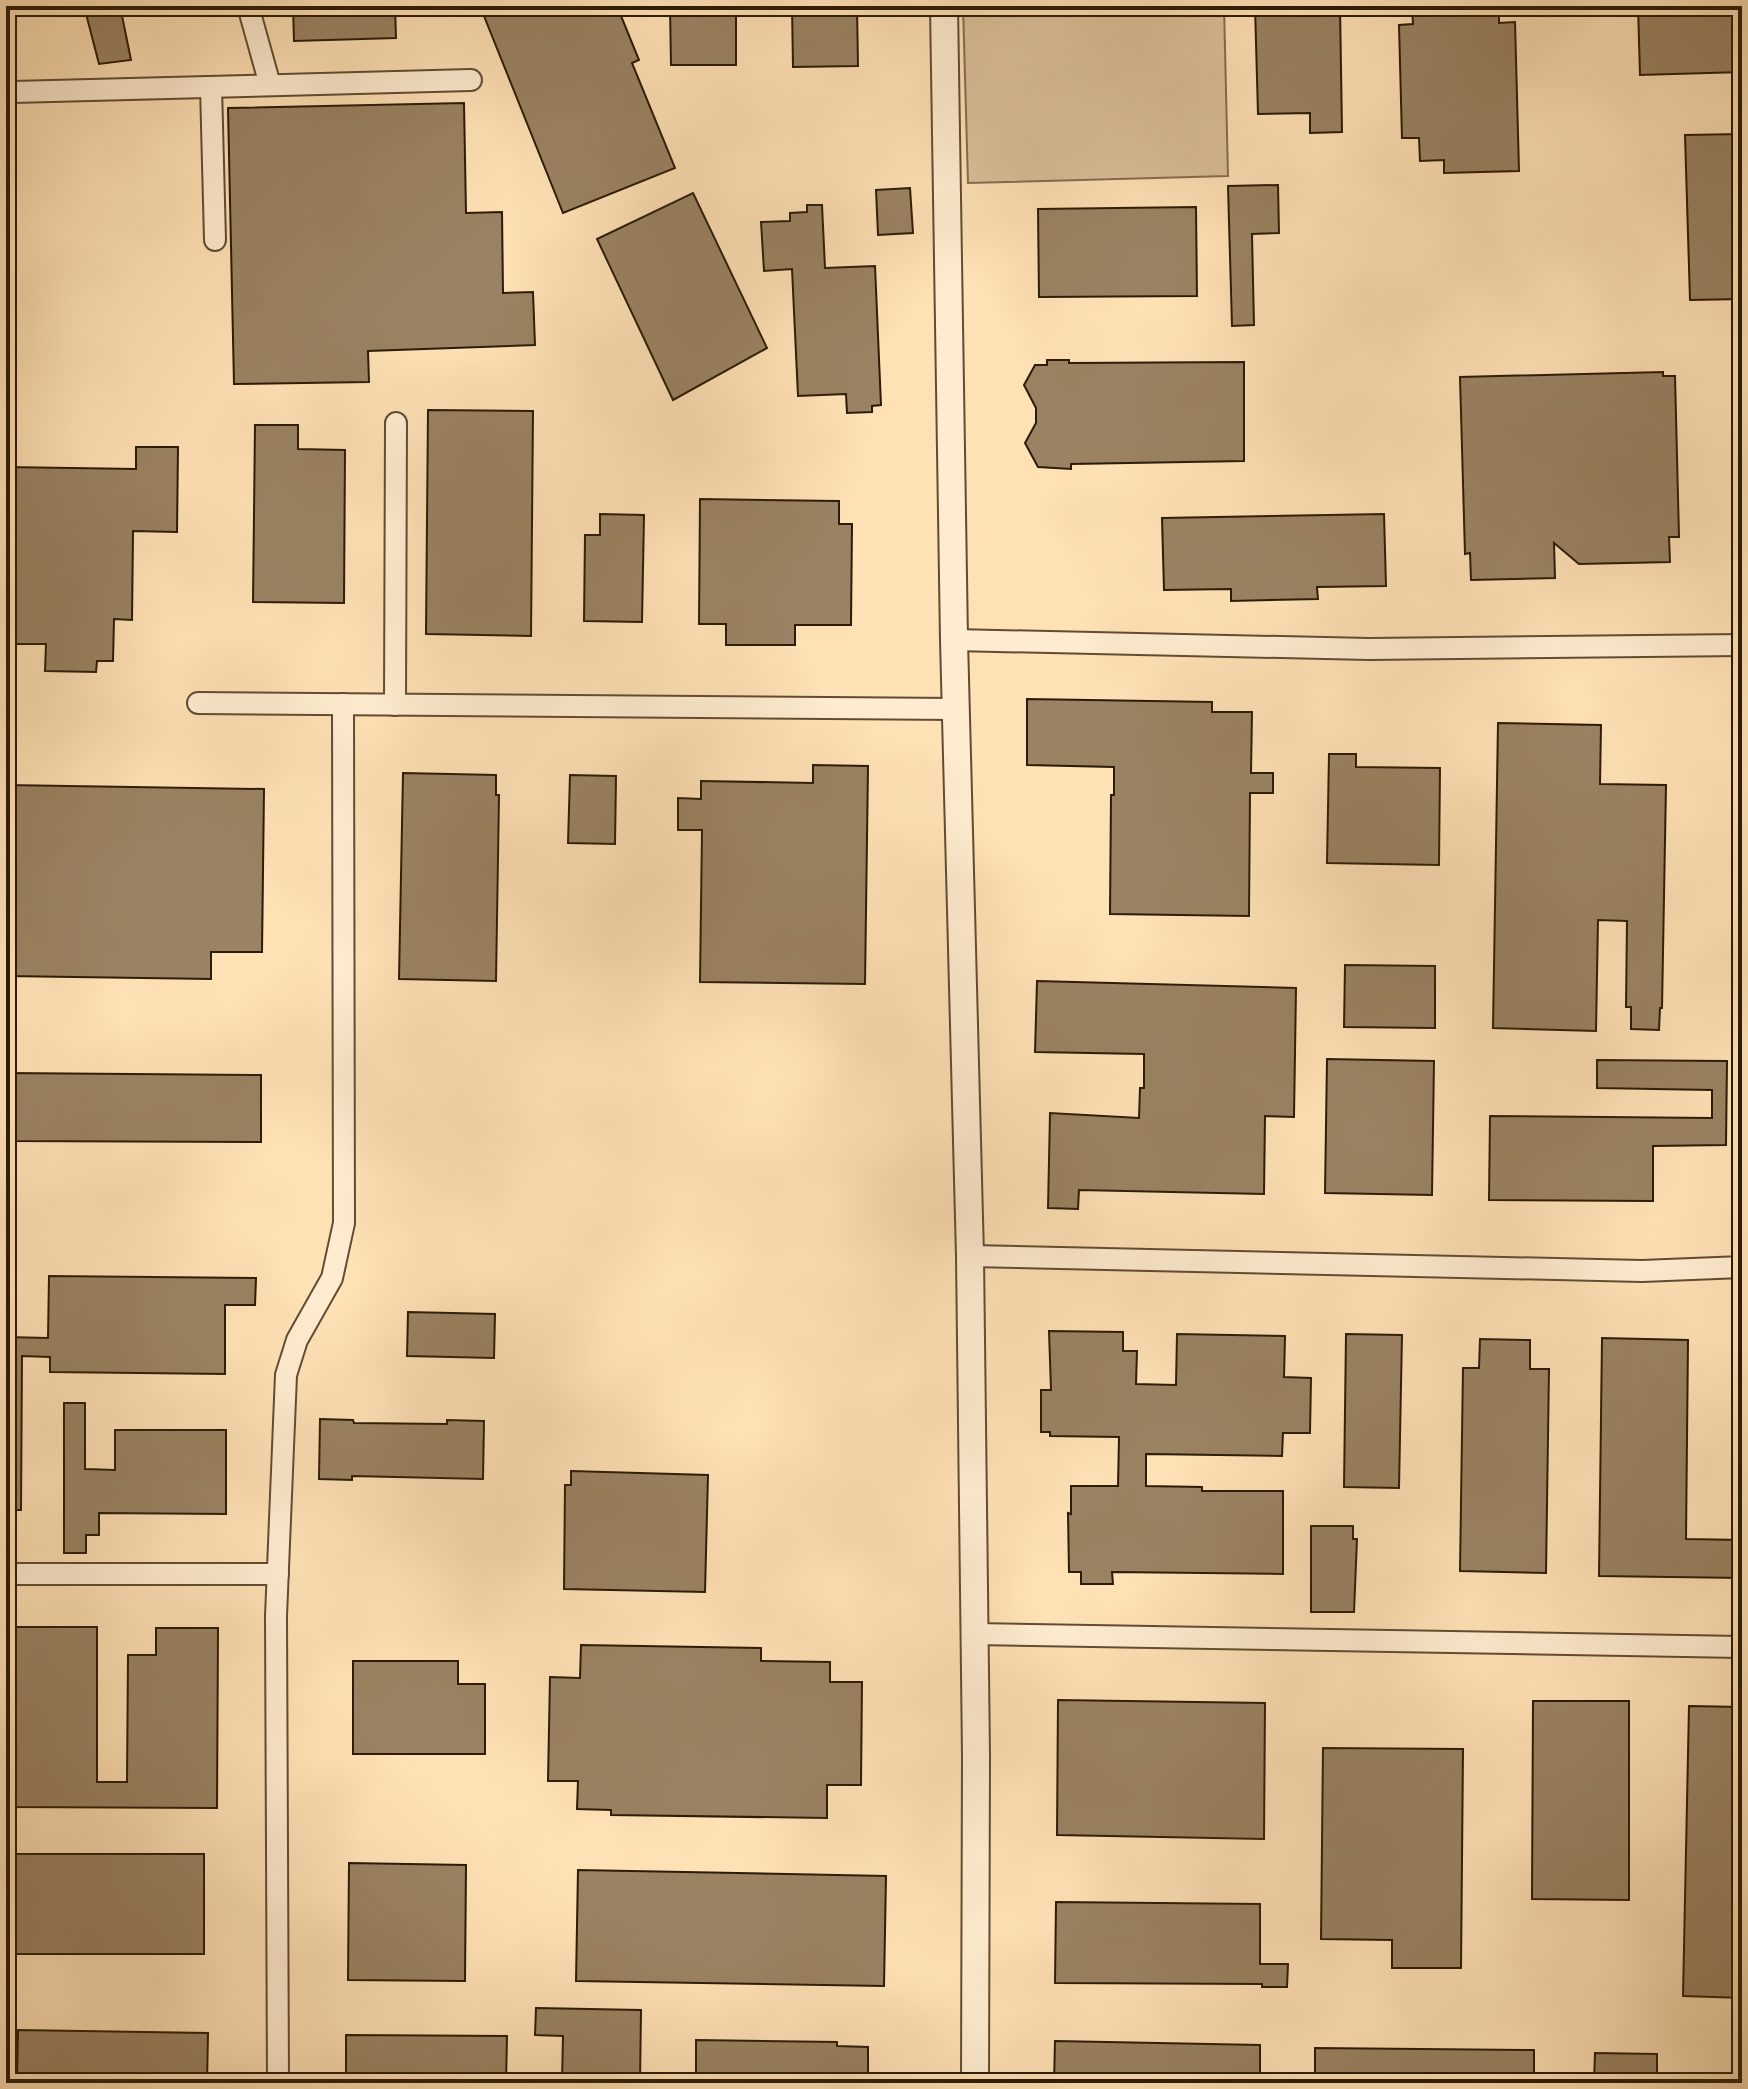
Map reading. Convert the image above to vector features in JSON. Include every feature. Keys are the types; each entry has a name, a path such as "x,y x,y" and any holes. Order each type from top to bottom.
{"street":[{"path":"248,6 270,85"},
{"path":"944,6 954,640 970,1256 975,1634 975,2083"},
{"path":"13,92 471,80"},
{"path":"211,87 215,240"},
{"path":"395,705 396,423"},
{"path":"954,640 1369,649 1742,645"},
{"path":"198,703 956,709"},
{"path":"278,2083 278,1574 286,1375 297,1340 332,1278 344,1223 343,704"},
{"path":"970,1256 1642,1271 1742,1267"},
{"path":"6,1574 278,1574"},
{"path":"975,1634 1742,1647"}],"shaded area":[{"path":"963,6 1224,6 1228,176 968,183"}],"building":[{"path":"84,6 120,6 131,60 99,64"},
{"path":"293,6 395,6 396,38 294,41"},
{"path":"480,6 617,6 639,60 632,63 675,168 563,213"},
{"path":"670,6 736,6 736,65 671,65"},
{"path":"792,6 857,6 858,66 793,67"},
{"path":"1255,6 1340,6 1342,132 1310,133 1310,113 1258,114"},
{"path":"1412,6 1499,6 1499,23 1515,22 1519,171 1444,173 1444,160 1420,161 1419,138 1402,138 1399,25 1413,24"},
{"path":"1638,6 1742,6 1742,72 1640,75"},
{"path":"464,103 466,213 502,212 503,293 533,292 535,345 368,351 369,382 234,384 228,108"},
{"path":"1742,134 1742,299 1690,300 1685,135"},
{"path":"1278,185 1279,233 1252,234 1254,325 1232,326 1228,186"},
{"path":"910,188 913,233 878,235 876,190"},
{"path":"693,193 767,348 673,400 597,239"},
{"path":"807,205 822,205 825,268 875,266 881,405 872,406 872,412 847,413 846,394 798,396 792,269 764,271 761,222 790,221 790,213 807,212"},
{"path":"1196,207 1197,296 1039,297 1038,209"},
{"path":"1047,360 1069,360 1069,363 1244,362 1244,461 1071,464 1071,469 1038,467 1025,443 1036,423 1036,408 1024,385 1035,365 1047,365"},
{"path":"1663,372 1663,376 1675,376 1679,537 1669,537 1670,562 1579,564 1554,543 1555,578 1471,580 1470,553 1465,554 1460,377"},
{"path":"428,410 533,411 531,636 426,634"},
{"path":"255,425 298,425 298,449 345,450 344,603 253,602"},
{"path":"136,447 178,447 177,532 133,531 132,620 114,619 113,661 97,661 96,672 45,671 46,644 6,644 6,467 136,469"},
{"path":"700,499 839,501 839,524 852,524 851,625 795,625 795,645 726,645 726,624 699,624"},
{"path":"600,514 644,515 642,622 584,621 585,535 600,535"},
{"path":"1384,514 1386,586 1317,587 1318,599 1231,601 1231,589 1164,590 1162,518"},
{"path":"1027,699 1212,702 1212,712 1252,712 1251,773 1273,773 1273,793 1250,793 1249,916 1110,914 1114,767 1027,765"},
{"path":"1498,723 1601,725 1600,784 1666,785 1659,1030 1631,1029 1631,1007 1626,1007 1627,921 1598,920 1596,1031 1493,1028"},
{"path":"1329,754 1356,754 1356,767 1440,768 1439,865 1327,863"},
{"path":"813,765 868,766 865,984 700,982 702,830 678,830 678,798 701,799 701,781 813,783"},
{"path":"403,773 496,775 496,795 499,795 496,981 399,979"},
{"path":"570,775 616,776 615,844 568,843"},
{"path":"6,785 264,789 262,952 211,952 211,979 6,976"},
{"path":"1345,965 1435,966 1435,1028 1344,1027"},
{"path":"1037,981 1296,988 1294,1117 1265,1116 1264,1194 1079,1190 1078,1209 1048,1208 1050,1113 1139,1118 1140,1088 1144,1088 1144,1054 1035,1052"},
{"path":"1327,1059 1434,1061 1432,1195 1325,1193"},
{"path":"1597,1060 1727,1061 1726,1145 1653,1146 1653,1201 1489,1200 1490,1116 1712,1118 1712,1090 1597,1088"},
{"path":"6,1073 261,1075 261,1142 6,1141"},
{"path":"49,1276 256,1278 255,1305 225,1305 225,1374 50,1372 50,1357 22,1356 21,1510 6,1510 6,1337 48,1338"},
{"path":"408,1312 495,1314 494,1358 407,1356"},
{"path":"1049,1331 1123,1332 1123,1351 1137,1351 1136,1384 1176,1385 1177,1334 1285,1336 1284,1377 1311,1378 1310,1433 1283,1433 1282,1456 1146,1454 1146,1486 1202,1487 1202,1491 1283,1491 1283,1574 1112,1572 1113,1584 1081,1584 1081,1572 1069,1572 1071,1486 1118,1486 1119,1437 1050,1436 1050,1432 1041,1432 1041,1390 1051,1390"},
{"path":"1346,1334 1402,1335 1399,1488 1344,1487"},
{"path":"1602,1338 1688,1340 1686,1539 1742,1540 1742,1578 1599,1576"},
{"path":"1480,1339 1530,1340 1530,1369 1549,1369 1546,1573 1460,1571 1463,1368 1479,1368"},
{"path":"64,1403 85,1403 85,1469 115,1470 115,1430 226,1430 226,1514 99,1513 99,1535 86,1535 86,1553 64,1553"},
{"path":"320,1419 353,1420 354,1423 447,1424 447,1420 484,1421 483,1479 352,1476 352,1480 319,1479"},
{"path":"571,1471 708,1475 705,1592 564,1589 565,1485 571,1485"},
{"path":"1311,1526 1353,1526 1353,1539 1357,1539 1354,1612 1311,1612"},
{"path":"6,1627 97,1627 97,1782 127,1782 128,1655 156,1655 156,1628 218,1628 217,1808 6,1807"},
{"path":"581,1645 761,1648 761,1661 830,1662 830,1682 862,1682 861,1785 827,1785 827,1818 611,1815 611,1810 577,1809 578,1781 548,1781 550,1677 580,1678"},
{"path":"353,1661 458,1661 458,1684 485,1684 485,1754 353,1754"},
{"path":"1058,1700 1265,1703 1264,1839 1057,1835"},
{"path":"1533,1701 1629,1701 1629,1900 1532,1899"},
{"path":"1689,1706 1742,1707 1742,1998 1683,1996"},
{"path":"1323,1748 1463,1749 1461,1968 1392,1968 1392,1940 1321,1939"},
{"path":"6,1854 204,1854 204,1954 6,1954"},
{"path":"349,1863 466,1865 465,1981 348,1980"},
{"path":"578,1870 886,1876 884,1986 576,1981"},
{"path":"1056,1902 1260,1904 1260,1964 1288,1964 1287,1987 1262,1987 1262,1984 1055,1983"},
{"path":"536,2008 641,2010 640,2083 562,2083 563,2036 535,2035"},
{"path":"18,2030 208,2033 207,2083 17,2083"},
{"path":"346,2035 507,2036 506,2083 346,2083"},
{"path":"696,2040 837,2042 837,2046 868,2047 868,2083 696,2083"},
{"path":"1055,2041 1260,2045 1260,2083 1054,2083"},
{"path":"1315,2048 1534,2050 1534,2083 1315,2083"},
{"path":"1595,2053 1657,2054 1657,2083 1594,2083"}]}
